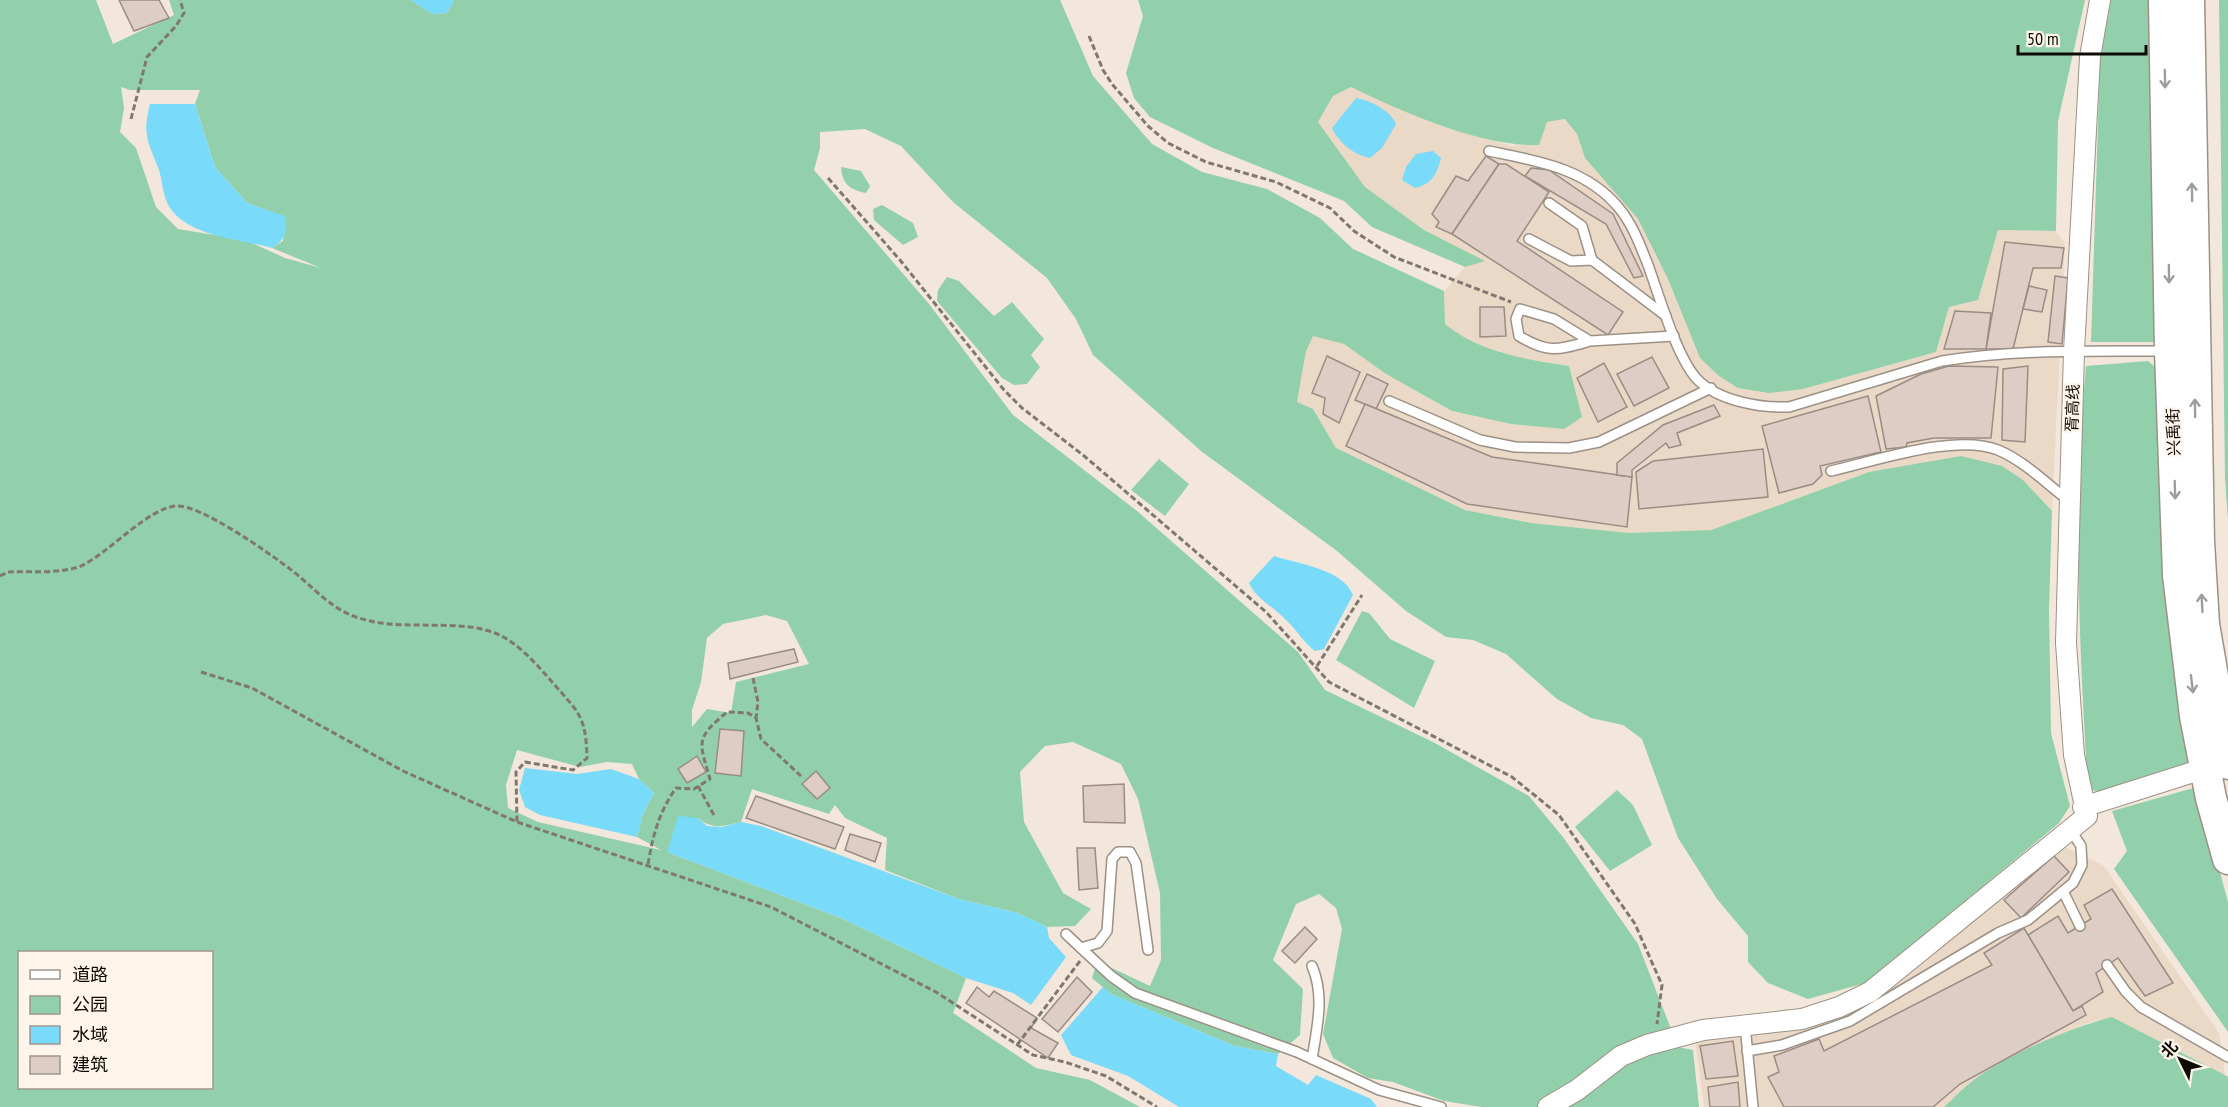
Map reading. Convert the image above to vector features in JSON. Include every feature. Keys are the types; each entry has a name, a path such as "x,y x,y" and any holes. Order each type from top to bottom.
{"main road":[{"name":"兴禹街","path":"2164,0 2170,351 2178,575 2195,716 2217,766"},
{"name":"兴禹街","path":"2189,0 2199,542 2204,624 2223,700 2217,766 2228,859"}],"street":[{"name":"胥高线","path":"2085,812 2074,755 2066,643 2074,351 2090,57 2100,0"},
{"path":"1548,1107 1576,1090 1621,1056 1647,1045 1702,1030 1802,1019 1839,1007 1870,992 2070,829 2085,812 2217,766"}],"lane":[{"path":"1489,152 1551,164 1569,171 1593,186 1619,207 1636,234 1674,336 1696,377 1711,388 1766,407 1790,407 1942,361 2074,351 2170,351"},
{"path":"1549,203 1582,226 1592,260 1666,316"},
{"path":"1529,239 1571,261 1592,260"},
{"path":"1590,341 1554,319 1520,309 1516,319 1519,336 1534,345 1553,351 1590,341 1674,336"},
{"path":"1389,401 1480,440 1515,447 1569,448 1599,442 1711,388"},
{"path":"1831,471 1964,442 2004,454 2070,501"},
{"path":"1747,1051 1782,1045 1850,1021 1998,933 2028,920 2073,883 2082,865 2081,846 2070,829"},
{"path":"1082,953 1098,943 1107,931 1112,860 1118,852 1130,852 1136,864 1148,950"},
{"path":"2063,891 2079,926"},
{"path":"1066,934 1082,953 1136,993 1312,1059 1379,1090 1441,1107"},
{"path":"2107,965 2141,1007 2228,1057"},
{"path":"1312,966 1319,983 1320,1003 1312,1059"},
{"path":"1745,1025 1752,1107"}],"path":[{"path":"131,119 147,57 176,26 184,13 180,0"},
{"path":"1089,36 1103,70 1112,84 1148,126 1168,143 1206,162 1276,182 1330,208 1354,231 1394,256 1507,298 1520,309"},
{"path":"828,178 900,260 1004,390 1022,408 1083,455 1266,612 1329,682 1512,777 1559,815 1635,924 1662,986 1659,1020 1647,1045"},
{"path":"0,576 8,572 79,567 114,546 148,518 175,506 196,509 289,569 327,600 351,615 389,624 462,628 494,633 522,652 582,717 587,744 587,758 573,770 525,762 516,772 517,822"},
{"path":"1317,666 1362,595"},
{"path":"201,672 252,688 403,771 517,822 771,907 936,992 1033,1055 1065,1062 1106,1076 1157,1107"},
{"path":"753,678 758,702 756,718 761,739 801,776"},
{"path":"648,864 654,830 664,806 676,788 694,789 710,779 700,745 707,729 727,712 748,712 756,718"},
{"path":"698,786 715,817"},
{"path":"1017,1046 1082,953"}],"shaded area":[{"path":"1351,87 1384,102 1480,137 1513,146 1547,122 1565,119 1577,134 1585,158 1638,219 1668,279 1700,358 1803,389 1936,352 1949,307 1978,300 1998,230 2056,231 2065,244 2052,511 2023,480 1869,472 1711,530 1629,533 1531,523 1465,510 1336,448 1313,409 1297,402 1306,351 1312,335 1344,344 1386,374 1452,411 1511,424 1564,429 1581,417 1569,366 1518,358 1463,339 1445,324 1444,291 1465,267 1484,261 1424,230 1365,187 1318,122 1333,96"},
{"path":"2063,846 2104,866 2219,1033 2225,1075 2112,1017 2087,1023 2011,1058 1976,1078 1944,1107 1704,1107 1695,1040 1809,1025"}],"green space":[{"path":"0,0 96,0 113,44 174,15 169,0 411,0 432,14 447,13 454,0 1060,0 1093,76 1152,144 1202,172 1267,189 1320,218 1353,249 1444,291 1445,324 1473,342 1536,361 1569,366 1582,417 1564,429 1511,424 1452,411 1386,374 1344,344 1313,336 1306,351 1297,402 1313,409 1336,448 1465,510 1531,523 1629,533 1711,530 1869,472 1961,456 2002,466 2023,480 2052,511 2049,608 2051,733 2070,806 2059,823 1903,953 1887,977 1808,999 1768,983 1748,962 1748,936 1717,899 1678,838 1642,739 1623,725 1591,718 1557,699 1506,654 1473,640 1446,637 1406,611 1337,551 1201,451 1093,355 1076,319 1047,278 953,202 901,146 865,129 820,132 820,148 814,170 929,304 1013,415 1137,511 1298,652 1325,690 1433,742 1529,796 1563,837 1638,944 1678,1047 1693,1050 1699,1107 1482,1107 1444,1101 1393,1082 1368,1078 1333,1058 1323,1034 1342,929 1336,908 1319,894 1296,904 1273,960 1303,989 1300,1035 1278,1054 1235,1046 1111,994 1092,978 1097,961 1150,986 1161,960 1160,893 1138,799 1121,764 1073,742 1045,746 1020,772 1024,822 1063,893 1091,909 1075,926 1047,927 1018,913 959,899 885,870 887,838 845,818 835,805 829,814 752,789 741,822 713,826 698,818 667,852 841,918 966,978 953,1013 1036,1068 1090,1080 1140,1107 0,1107","holes":["121,87 130,90 200,90 195,104 215,167 247,203 285,217 283,241 272,248 321,268 285,258 245,240 178,229 156,207 136,148 120,132 124,108","766,615 787,621 809,664 736,682 731,713 707,709 692,727 692,710 701,682 707,638 723,624","517,750 580,767 607,762 632,764 639,779 654,793 643,814 637,837 661,850 538,822 508,808 506,785"]},
{"path":"1138,0 2085,0 2058,121 2056,231 1998,230 1978,300 1949,307 1936,352 1803,389 1769,393 1738,388 1719,376 1700,358 1668,279 1638,219 1585,158 1577,134 1565,119 1547,122 1539,145 1516,144 1492,140 1443,126 1351,87 1333,96 1318,122 1365,187 1424,230 1485,261 1465,267 1372,227 1344,201 1213,148 1150,117 1134,98 1126,73 1143,16"},
{"path":"2111,0 2149,0 2157,342 2091,342 2100,61"},
{"path":"2219,0 2228,0 2228,521 2225,478"},
{"path":"841,167 861,171 870,186 866,193 855,190 845,182"},
{"path":"882,205 913,223 918,237 903,245 874,220 873,209"},
{"path":"947,277 959,281 994,316 1012,302 1044,339 1031,355 1040,367 1027,384 1014,385 1002,378 937,301 938,290"},
{"path":"2148,361 2154,366 2159,381 2190,763 2100,793 2091,789 2087,775 2080,622 2078,519 2086,366"},
{"path":"1159,459 1189,484 1165,516 1131,490"},
{"path":"1362,611 1369,613 1390,639 1435,661 1414,708 1336,660"},
{"path":"2197,787 2228,902 2228,1032 2114,869 2127,851 2112,811"},
{"path":"1617,790 1633,805 1652,845 1610,871 1575,827"},
{"path":"2112,1017 2228,1077 2228,1107 1944,1107 1971,1082 2005,1060 2060,1034"}],"water":[{"path":"411,0 454,0 447,13 432,14"},
{"path":"1356,98 1379,107 1390,115 1396,124 1382,148 1370,158 1348,148 1332,128"},
{"path":"150,104 195,104 215,167 247,203 285,216 286,231 280,242 272,248 211,234 195,228 171,210 147,138 146,124"},
{"path":"1433,151 1441,158 1438,169 1430,181 1415,188 1402,180 1406,167 1416,154"},
{"path":"1274,556 1330,573 1348,586 1353,595 1324,649 1315,651 1281,615 1252,589 1249,583"},
{"path":"525,768 577,774 611,769 639,779 654,793 643,814 637,837 540,815 525,807 519,790"},
{"path":"678,816 698,818 707,826 722,827 741,822 761,826 959,899 1018,913 1047,927 1049,938 1066,957 1031,1005 1013,993 966,978 841,918 667,852"},
{"path":"1103,987 1111,994 1235,1046 1278,1054 1276,1066 1308,1085 1316,1075 1371,1099 1377,1107 1179,1107 1128,1076 1071,1055 1061,1035"}],"building":[{"path":"119,0 159,0 169,18 134,31"},
{"path":"1486,156 1499,164 1452,234 1436,227 1439,222 1432,214 1456,176 1468,181"},
{"path":"1499,164 1506,164 1549,192 1517,241 1623,312 1608,335 1452,234"},
{"path":"1531,168 1549,170 1613,214 1643,276 1634,278 1606,224 1525,176"},
{"path":"2005,242 2064,248 2061,268 2033,268 2013,349 1986,349"},
{"path":"2055,276 2068,278 2062,344 2048,342"},
{"path":"2029,286 2047,290 2042,312 2023,309"},
{"path":"1480,307 1504,307 1506,336 1480,337"},
{"path":"1955,311 1991,313 1986,349 1944,349"},
{"path":"1327,356 1360,372 1339,423 1323,414 1325,398 1312,393"},
{"path":"1652,357 1669,388 1634,406 1617,374"},
{"path":"1604,363 1627,407 1598,422 1577,378"},
{"path":"1949,366 1998,367 1991,438 1934,438 1907,443 1906,447 1886,449 1876,396 1921,374"},
{"path":"2028,366 2025,442 2002,440 2003,369"},
{"path":"1367,374 1388,384 1376,409 1355,400"},
{"path":"1868,396 1881,452 1820,466 1822,475 1813,484 1779,493 1762,426"},
{"path":"1365,404 1492,457 1632,477 1627,527 1467,504 1346,446"},
{"path":"1714,405 1720,416 1677,433 1681,445 1669,448 1666,443 1632,470 1632,477 1617,475 1617,463 1663,425"},
{"path":"1763,449 1768,497 1639,509 1636,472 1653,461"},
{"path":"794,649 798,662 730,679 728,663"},
{"path":"720,729 744,731 741,776 715,773"},
{"path":"697,756 706,772 687,783 678,769"},
{"path":"816,771 830,788 817,799 802,784"},
{"path":"1124,784 1125,823 1084,822 1083,786"},
{"path":"756,796 844,827 835,849 746,818"},
{"path":"850,834 881,843 875,862 845,850"},
{"path":"1077,848 1095,848 1098,888 1079,890"},
{"path":"2054,856 2069,872 2021,918 2004,900"},
{"path":"2112,889 2173,983 2145,996 2118,958 2096,973 2103,992 2073,1011 2028,935 2058,916 2068,933 2091,919 2084,905"},
{"path":"1305,927 1317,939 1295,963 1282,951"},
{"path":"2024,928 2073,1011 2082,1006 2086,1015 1960,1084 1933,1107 1784,1107 1768,1077 1779,1072 1774,1056 1819,1039 1824,1051 1992,965 1984,953"},
{"path":"1077,977 1092,992 1058,1032 1042,1019"},
{"path":"977,987 989,997 994,991 1037,1018 1031,1028 1058,1043 1048,1058 966,1003"},
{"path":"1733,1041 1738,1076 1706,1079 1700,1046"},
{"path":"1738,1082 1740,1107 1710,1107 1708,1087"}]}
